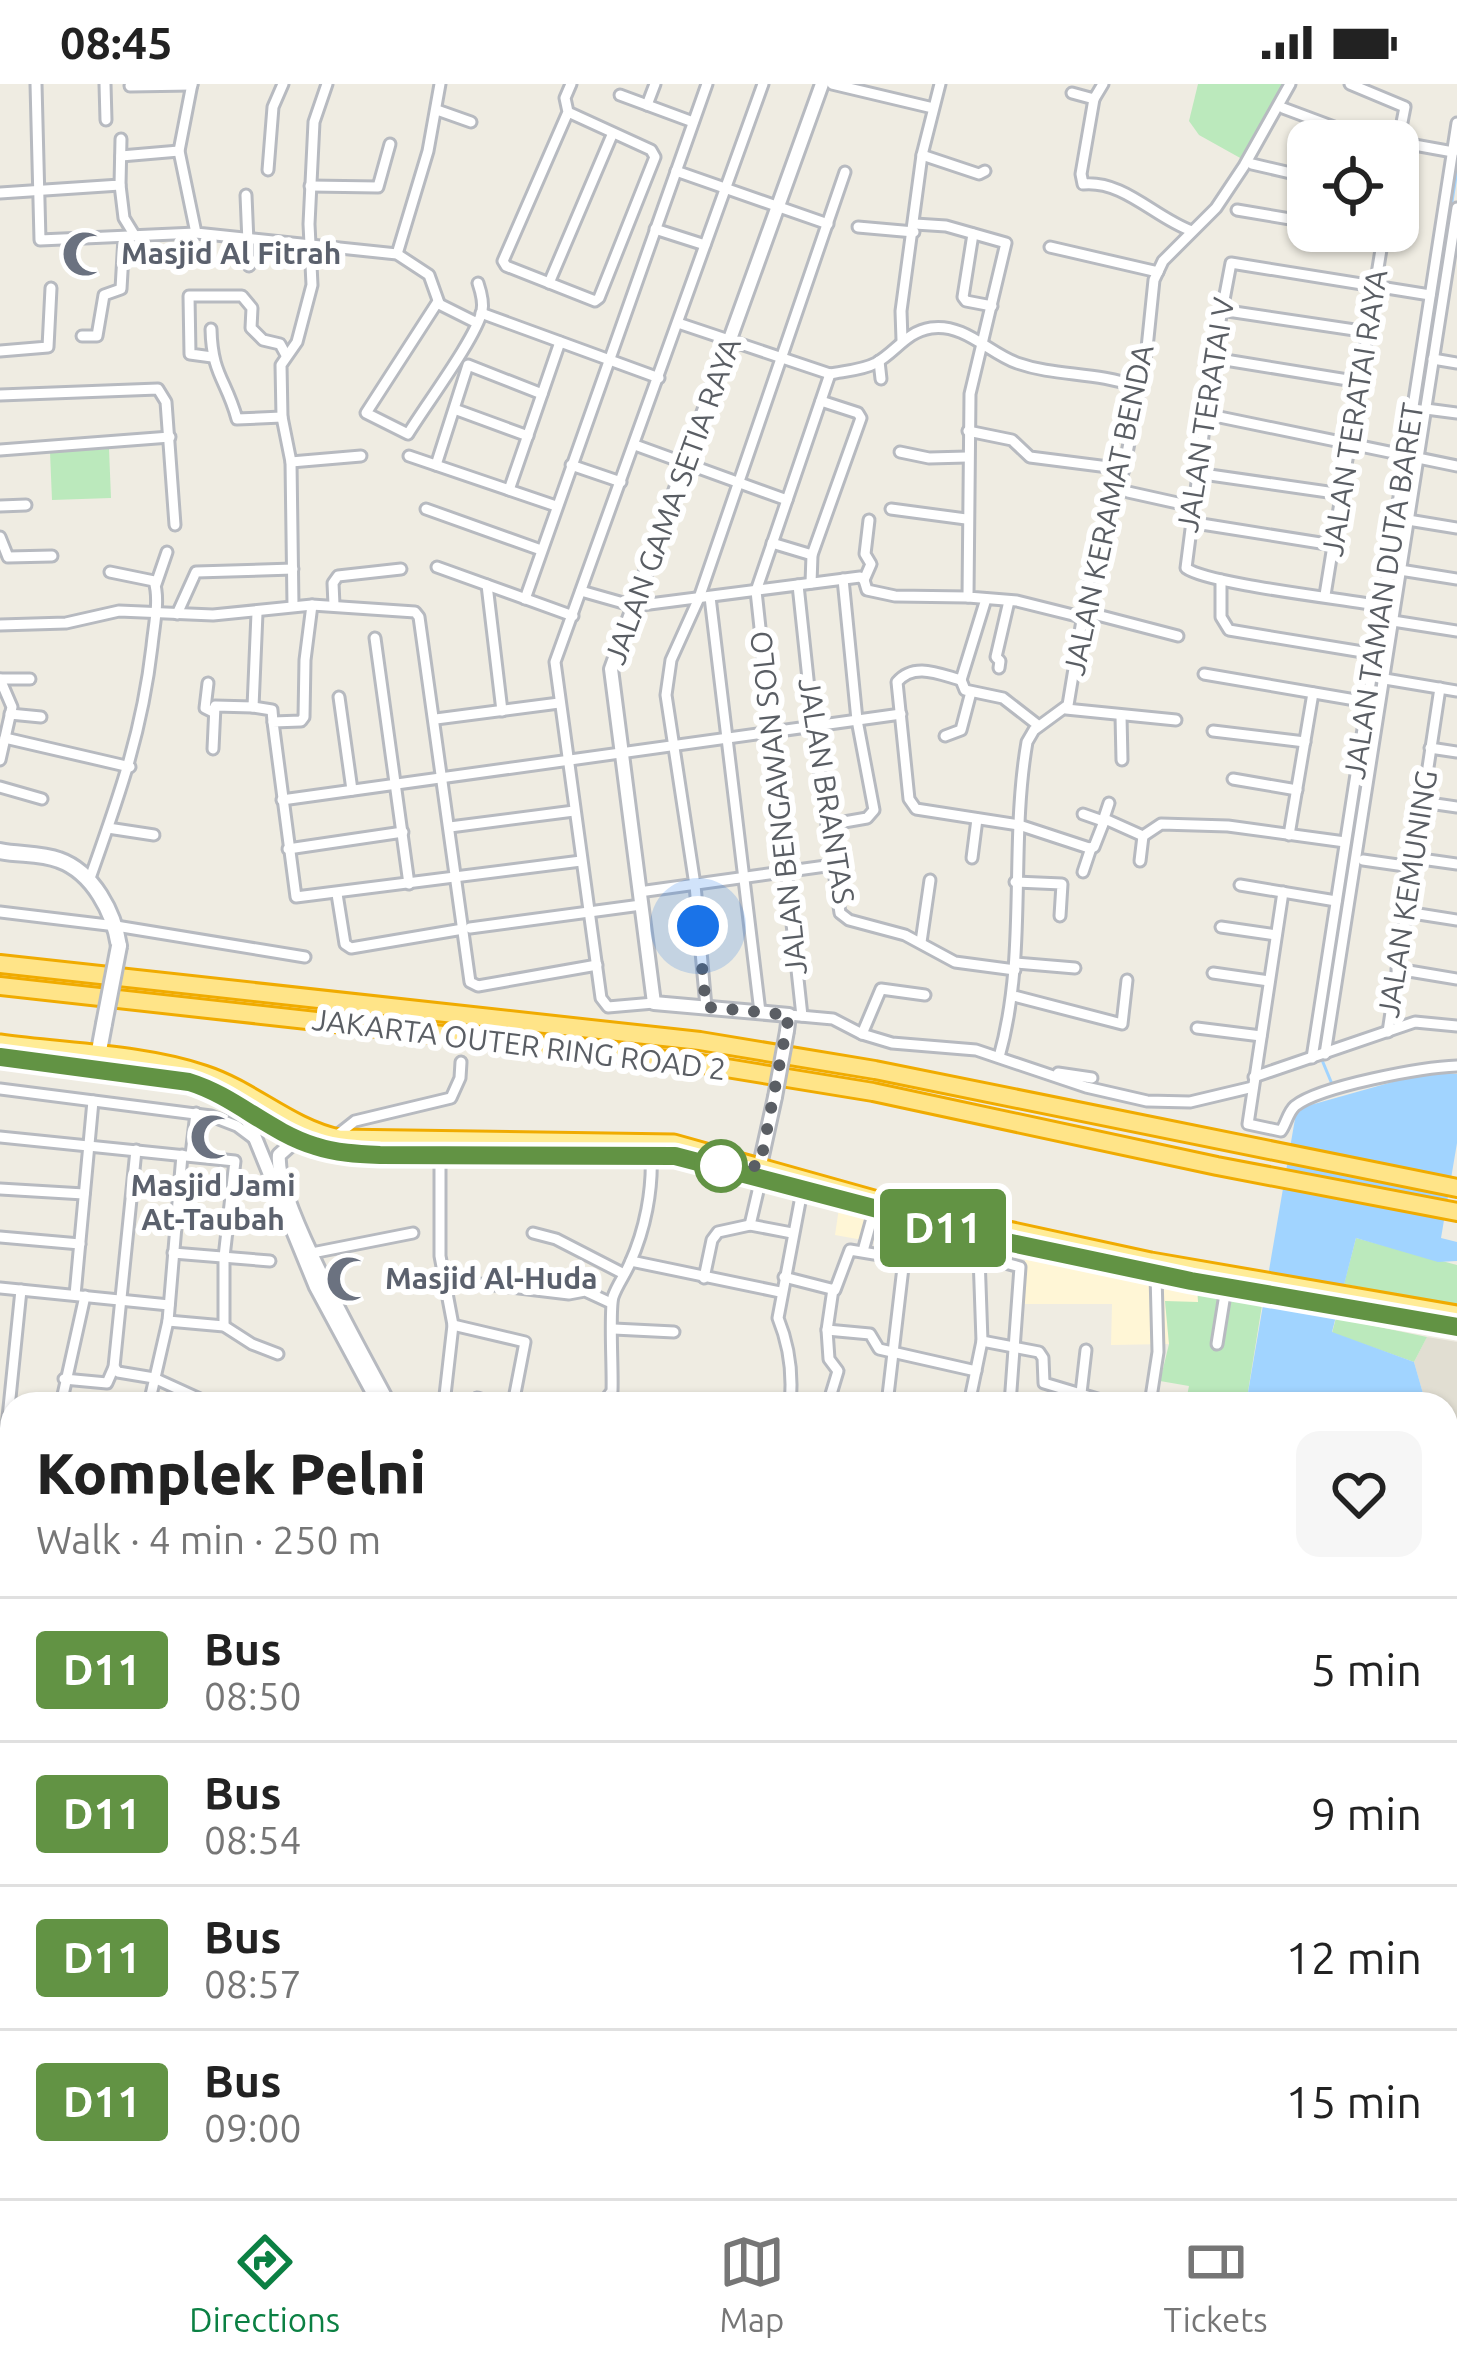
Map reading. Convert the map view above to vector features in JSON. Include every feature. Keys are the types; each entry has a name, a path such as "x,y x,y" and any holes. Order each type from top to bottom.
{"highway":[{"name":"JAKARTA OUTER RING ROAD 2","path":"0,964 700,1041 874,1070 1457,1189"},
{"name":"JAKARTA OUTER RING ROAD 2","path":"0,986 696,1063 873,1092 1457,1212"},
{"path":"0,1043 206,1074 301,1127 336,1138 380,1142 650,1140 713,1151 802,1190 874,1211 1226,1288 1255,1287"},
{"path":"0,1057 176,1079 217,1090 297,1139 354,1154 650,1153 710,1162 1255,1287 1457,1327"},
{"path":"1369,1306 1457,1314"}],"main road":[{"path":"0,851 56,858 89,881 116,926 119,946 98,1056"}],"street":[{"path":"36,84 43,242 196,233 397,254 429,275 439,303 659,378"},
{"path":"105,84 106,120"},
{"path":"130,86 192,84 179,151 196,233"},
{"path":"268,170 273,107 283,84"},
{"path":"293,606 291,462 282,417 281,365 297,342 309,299 315,109 327,84"},
{"path":"397,254 440,84"},
{"path":"566,106 612,135 652,150 656,158 599,298 591,301 502,261 571,84"},
{"path":"646,105 655,84"},
{"path":"525,599 707,84"},
{"path":"763,84 555,662 601,998 606,1006 654,1003 833,1018 892,1043 976,1050 1115,1094 1162,1102 1202,1100 1254,1082"},
{"name":"JALAN GAMA SETIA RAYA","path":"654,1003 610,678 822,84"},
{"path":"832,84 933,108"},
{"path":"902,340 901,311 922,155 940,84"},
{"path":"1102,84 1094,99 1083,184 1106,183 1168,222 1192,231"},
{"path":"1050,247 1158,272 1216,208 1290,84"},
{"path":"1350,84 1405,107 1402,120"},
{"path":"1072,92 1094,99"},
{"path":"620,95 693,122"},
{"path":"1283,108 1315,120"},
{"path":"436,110 470,122"},
{"name":"JALAN TAMAN DUTA BARET","path":"1319,1056 1336,901 1367,702 1378,678 1375,654 1412,458 1430,295 1457,123"},
{"path":"549,283 612,135"},
{"path":"82,336 98,334 104,295 122,289 129,237 120,185 121,139"},
{"path":"310,186 378,188 390,144"},
{"path":"1419,146 1453,152"},
{"path":"122,156 179,151"},
{"path":"922,155 979,174 985,171"},
{"path":"1252,164 1287,172"},
{"path":"676,171 828,224"},
{"path":"706,1007 667,673 704,597 845,172"},
{"path":"0,193 120,185"},
{"path":"246,195 249,266"},
{"path":"1319,1056 1378,678 1393,621 1412,458 1426,409 1457,208"},
{"path":"1237,210 1287,218"},
{"path":"858,226 973,234 1006,243 970,394 968,597"},
{"path":"655,229 706,245"},
{"path":"973,234 963,297 992,306"},
{"name":"JALAN TERATAI RAYA","path":"1325,595 1381,252"},
{"name":"JALAN TERATAI V","path":"1221,580 1186,568 1191,506 1231,263 1375,287"},
{"name":"JALAN KERAMAT BENDA","path":"1039,726 1066,709 1082,614 1124,469 1147,348 1151,289 1158,272"},
{"path":"439,303 366,413 408,434 479,318 478,283"},
{"path":"1375,287 1430,295"},
{"path":"0,351 48,347 50,288"},
{"path":"212,357 190,354 189,296 242,296 252,308 251,328 263,340 280,344 286,356"},
{"path":"1442,308 1457,310"},
{"path":"1221,310 1368,332"},
{"path":"678,323 830,374 879,361 902,340 942,327 1014,362 1097,374 1138,387"},
{"path":"211,328 217,376 231,392 237,419 282,417"},
{"path":"509,490 560,342"},
{"path":"1213,358 1360,382"},
{"path":"1433,359 1457,363"},
{"path":"879,361 881,379"},
{"path":"436,465 468,365 542,394"},
{"path":"755,591 830,374"},
{"path":"0,395 153,388 161,392 170,437 175,525"},
{"path":"811,584 812,555 861,418 821,401"},
{"path":"1426,409 1457,413"},
{"path":"457,410 528,436"},
{"path":"1205,414 1457,466"},
{"path":"968,431 1012,440 1030,458 1124,469"},
{"path":"0,450 170,437"},
{"path":"635,445 787,500"},
{"path":"900,452 929,458 967,457"},
{"path":"291,462 362,456"},
{"path":"409,456 556,506"},
{"path":"571,465 621,482"},
{"path":"1196,473 1342,494"},
{"path":"1128,493 1191,506"},
{"path":"0,506 26,505"},
{"path":"426,509 541,550"},
{"path":"892,509 966,518"},
{"path":"864,580 871,564 865,548 869,520"},
{"path":"1408,520 1457,527"},
{"path":"1189,521 1333,545"},
{"path":"0,542 8,557 52,556"},
{"path":"772,543 812,555"},
{"path":"89,881 130,767 145,706 157,584 167,552"},
{"path":"437,567 573,616"},
{"path":"334,605 333,583 338,576 401,568"},
{"path":"177,614 190,578 198,571 293,569"},
{"path":"1400,570 1457,580"},
{"path":"110,572 157,584"},
{"path":"581,591 634,605 860,577 868,590 896,596 1009,601 1178,636"},
{"path":"827,825 873,814 857,720 843,579"},
{"path":"1375,654 1229,630 1221,617 1221,580 1382,606"},
{"path":"487,585 502,711"},
{"name":"JALAN BRANTAS","path":"798,585 813,726 843,916 921,942"},
{"name":"JALAN BENGAWAN SOLO","path":"755,591 787,872 796,1015"},
{"path":"704,597 760,1012"},
{"path":"986,599 962,688 1003,698 1039,726 1027,742 1016,882 1014,997 999,1057"},
{"path":"999,668 996,657 1009,601"},
{"path":"273,722 303,718 313,605"},
{"path":"0,625 66,623 119,611 257,613 313,605 417,614 466,928 468,976 478,986 597,965"},
{"path":"253,707 257,613"},
{"path":"1393,621 1457,631"},
{"path":"375,638 409,884"},
{"path":"961,680 928,671 905,673 897,682 912,806 924,812 1019,826 1091,848"},
{"path":"1204,674 1367,702"},
{"path":"1378,678 1457,691"},
{"path":"0,679 30,679"},
{"path":"0,679 11,698 0,760"},
{"path":"208,683 205,709 213,712"},
{"name":"JALAN KEMUNING","path":"1254,1082 1388,1032 1440,688"},
{"path":"945,736 961,730 970,692"},
{"path":"1289,835 1313,693"},
{"path":"339,697 352,790"},
{"path":"436,719 559,703"},
{"path":"212,749 217,704 272,710 296,897 581,861"},
{"path":"1066,709 1176,720"},
{"path":"282,800 901,714"},
{"path":"6,722 41,716"},
{"path":"1121,716 1122,760"},
{"path":"1213,730 1304,742"},
{"path":"4,738 130,767"},
{"path":"1430,748 1457,752"},
{"path":"1233,779 1297,790"},
{"path":"0,787 42,799"},
{"path":"1422,802 1457,807"},
{"path":"1083,872 1109,803"},
{"path":"450,827 574,811"},
{"path":"1083,814 1108,819 1143,836"},
{"path":"971,858 976,819"},
{"path":"1140,861 1143,836 1161,824 1228,826 1345,842"},
{"path":"108,829 154,835"},
{"path":"289,849 403,832"},
{"path":"1364,860 1457,864"},
{"path":"337,894 348,947 588,912 694,884 833,866"},
{"path":"930,880 921,942 955,962 1075,968"},
{"path":"1016,882 1062,884 1060,916"},
{"path":"1240,885 1336,901"},
{"path":"1283,892 1247,1120 1250,1125 1283,1130 1294,1106 1333,1091 1416,1070 1457,1066"},
{"path":"0,912 305,957"},
{"path":"1406,912 1457,920"},
{"path":"1221,927 1276,935"},
{"path":"1397,969 1457,979"},
{"path":"1213,973 1269,981"},
{"path":"1014,997 1123,1024 1127,980"},
{"path":"862,1034 881,989 925,995"},
{"path":"750,1225 787,1031 796,1015"},
{"path":"1388,1032 1421,1021 1457,1026"},
{"path":"1197,1028 1261,1036"},
{"path":"336,1138 355,1121 451,1098 460,1078 460,1062"},
{"path":"1035,1071 1092,1078"},
{"path":"0,1089 195,1120 221,1119 253,1138"},
{"path":"241,1104 253,1138 272,1165 316,1287 373,1392"},
{"path":"62,1392 80,1330 80,1244 93,1106"},
{"path":"149,1392 168,1321 186,1155 195,1120"},
{"path":"0,1137 235,1160 224,1257 224,1326"},
{"path":"272,1165 297,1139"},
{"path":"64,1379 107,1383 114,1366 136,1150"},
{"path":"612,1392 611,1303 631,1261 649,1198 650,1153"},
{"path":"440,1154 439,1240 453,1324 444,1392"},
{"path":"0,1189 84,1195"},
{"path":"790,1392 790,1369 778,1318 802,1190"},
{"path":"863,1251 874,1211"},
{"path":"704,1279 718,1232 750,1225 792,1233"},
{"path":"295,1227 383,1392"},
{"path":"312,1252 412,1233"},
{"path":"532,1233 556,1239 625,1274"},
{"path":"0,1237 80,1244"},
{"path":"972,1392 982,1341 981,1237"},
{"path":"784,1277 833,1289 838,1288 848,1251 905,1261 888,1392"},
{"path":"173,1253 270,1261"},
{"path":"979,1256 1020,1267 1011,1392"},
{"path":"631,1261 780,1292"},
{"path":"1152,1392 1158,1352 1156,1274"},
{"path":"446,1286 581,1291 611,1303"},
{"path":"0,1288 169,1305"},
{"path":"1217,1344 1226,1288"},
{"path":"832,1392 838,1371 830,1359 827,1330 833,1289"},
{"path":"11,1392 21,1290"},
{"path":"168,1321 224,1326 278,1354"},
{"path":"453,1324 526,1342 516,1392"},
{"path":"614,1328 674,1332"},
{"path":"827,1330 870,1334 879,1349 976,1371"},
{"path":"982,1341 1016,1344 1042,1353 1044,1383 1077,1392"},
{"path":"1081,1392 1086,1350"},
{"path":"114,1366 118,1372 154,1378 185,1392"}],"shaded area":[{"path":"840,1201 971,1228 968,1259 835,1235"},
{"path":"1025,1245 1197,1283 1198,1302 1165,1302 1169,1344 1111,1345 1112,1304 1025,1304"},
{"path":"1427,1337 1457,1342 1457,1392 1423,1392 1414,1362"}],"green space":[{"path":"1198,84 1284,84 1242,159 1199,135 1189,121"},
{"path":"109,449 111,498 52,500 50,452"},
{"path":"1356,1238 1457,1265 1457,1306 1344,1284"},
{"path":"1197,1283 1263,1299 1248,1392 1188,1392 1189,1386 1160,1381 1169,1344 1165,1301 1198,1302"},
{"path":"1336,1318 1427,1337 1414,1362 1332,1333"}],"water":[{"path":"1457,1074 1457,1143 1441,1238 1457,1242 1457,1261 1438,1262 1356,1238 1332,1332 1414,1362 1423,1392 1248,1392 1296,1113 1410,1077"}],"waterway":[{"path":"1412,453 1457,170"},
{"path":"1378,672 1411,462"},
{"path":"1326,998 1377,681"},
{"path":"1319,1051 1321,1031"},
{"path":"1322,1060 1332,1084"}],"bus line":[{"name":"D11","path":"0,1057 189,1082 217,1090 297,1139 354,1154 675,1156 988,1238 1253,1293 1457,1327"}],"place":[{"name":"Masjid Al Fitrah","path":"85,254"},
{"name":"Masjid Jami At-Taubah","path":"213,1137"},
{"name":"Masjid Al-Huda","path":"349,1279"}],"route":[{"path":"698,926 706,1007 789,1015 760,1166 721,1166"}]}
